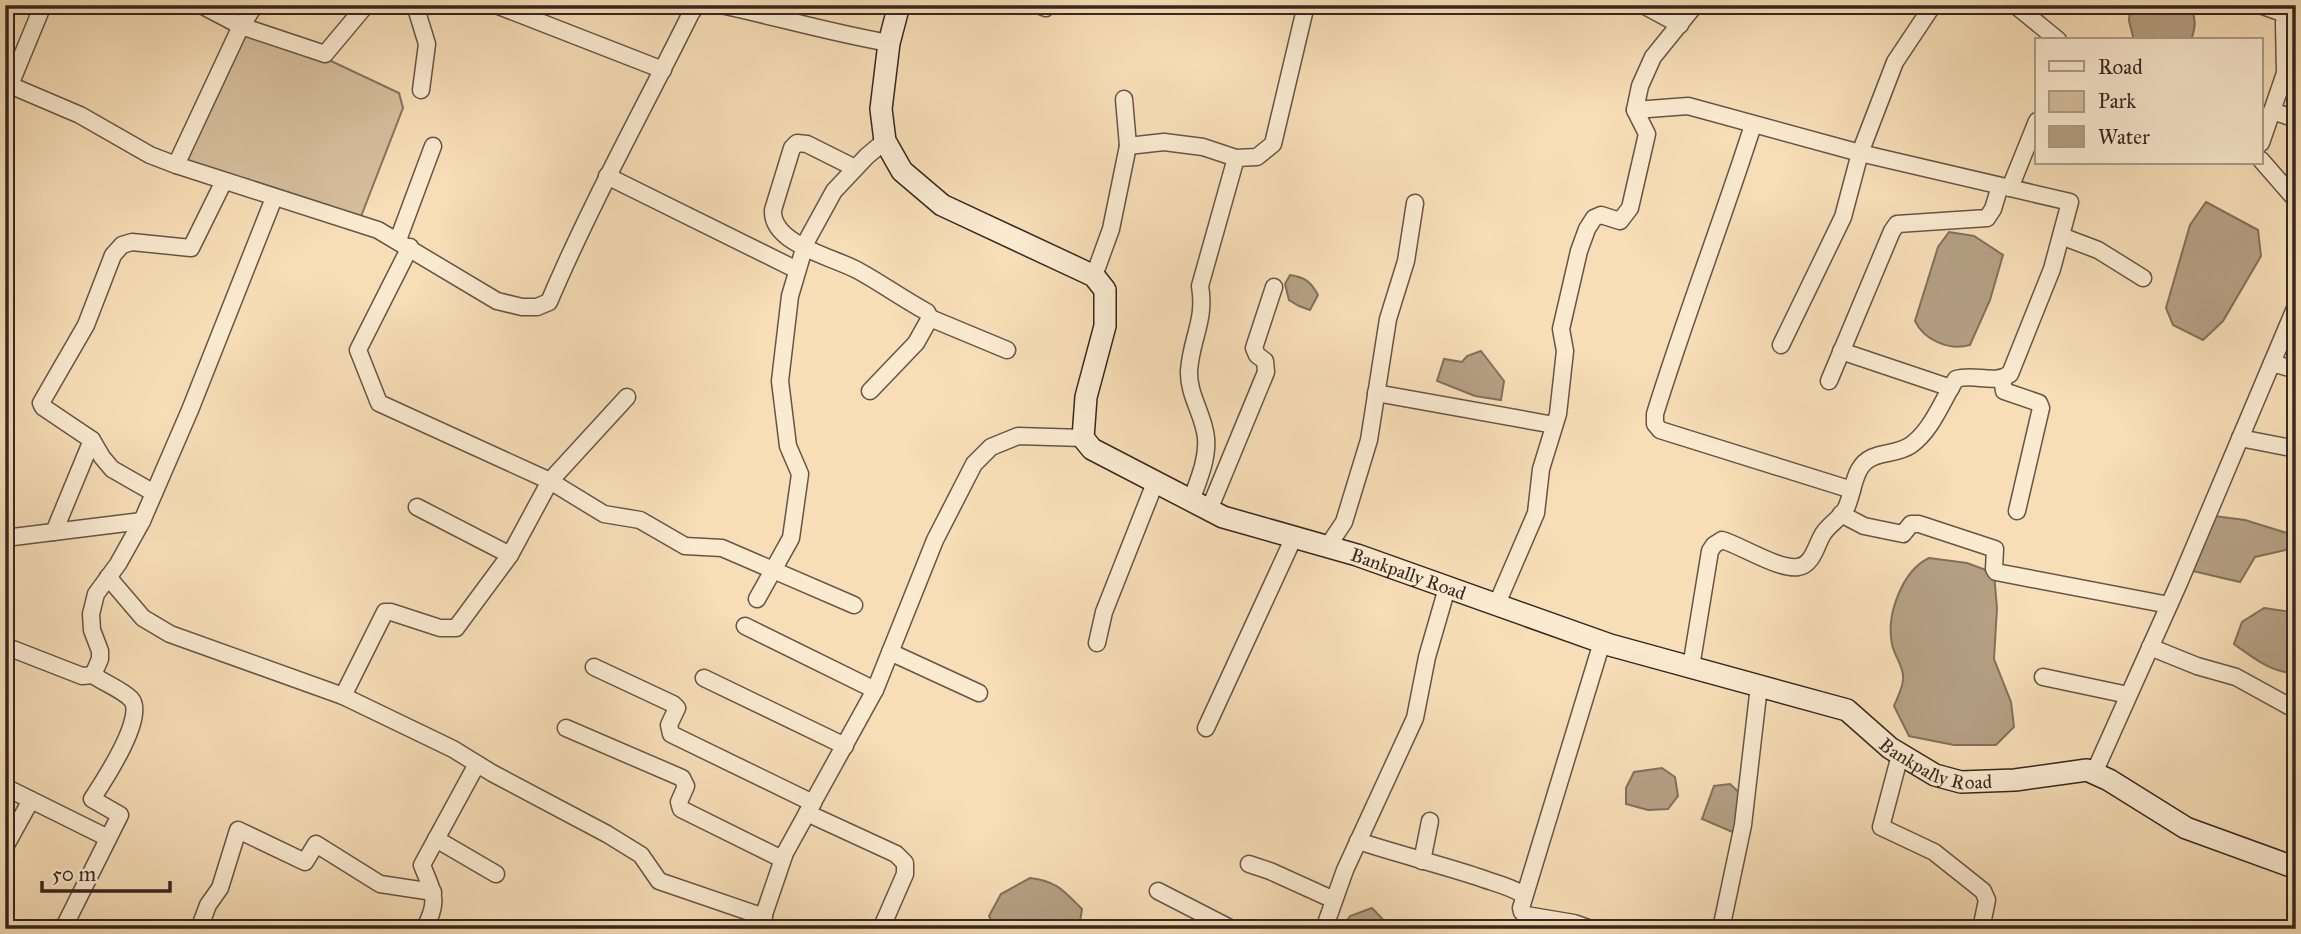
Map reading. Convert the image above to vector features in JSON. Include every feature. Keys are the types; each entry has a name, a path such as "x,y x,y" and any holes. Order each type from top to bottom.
{"street":[{"path":"43,5 8,84 80,115 150,155 378,230 497,301 522,307 537,307 549,302 573,244 697,5"},
{"path":"201,5 241,26 325,54 366,5"},
{"path":"176,165 241,26 255,5"},
{"path":"415,5 427,44 421,90"},
{"path":"496,5 663,70"},
{"path":"721,5 852,37 889,43"},
{"path":"108,578 143,618 170,634 344,696 453,749 642,855 659,881 761,923 782,859 875,691 936,540 974,464 991,447 1018,436 1083,438 1086,397 1105,326 1105,290 1094,276 942,205 902,171 885,141 881,109 889,43 899,5"},
{"path":"1128,146 1164,142 1203,147 1236,158 1257,157 1273,144 1306,5"},
{"path":"1643,5 1680,24"},
{"path":"1496,606 1536,513 1541,469 1558,414 1565,351 1561,328 1579,251 1594,218 1601,215 1620,221 1630,208 1647,134 1635,110 1640,86 1653,57 1695,5"},
{"path":"1781,345 1843,217 1860,153 1895,62 1933,5"},
{"path":"2015,5 2056,38"},
{"path":"2260,5 2286,10 2285,73 2262,140"},
{"path":"1094,276 1111,229 1128,146 1124,99"},
{"path":"1635,110 1688,106 1860,153 2070,202 2052,269 2010,374 2002,379 1956,379 1945,401 1916,441 1908,448 1868,459 1858,471 1847,507 1825,530 1804,566 1796,568 1783,565 1723,540 1714,545 1710,551 1691,667"},
{"path":"2272,111 2296,119"},
{"path":"1753,125 1721,224 1686,317 1655,414 1655,424 1660,430 1852,489"},
{"path":"1829,381 1892,230 1897,224 1987,218 2035,125"},
{"path":"757,599 791,538 800,474 788,446 780,381 790,296 797,270 804,248 834,191 885,141"},
{"path":"855,168 807,144 797,143 792,148 773,219 776,226 804,248 855,269 927,312 930,318 1007,350"},
{"path":"433,146 404,244 358,350 379,404 550,481 604,514 640,520 685,546 722,548 854,605"},
{"path":"1200,505 1206,437 1191,394 1189,371 1203,305 1200,286 1236,158"},
{"path":"2262,161 2296,200"},
{"path":"607,176 797,270"},
{"path":"154,493 112,469 92,440 41,403 86,325 113,255 122,245 132,242 191,248 224,181"},
{"path":"93,675 100,659 91,614 96,594 118,564 142,521 190,410 274,198"},
{"path":"1328,546 1344,522 1369,440 1388,319 1406,261 1415,204"},
{"path":"2061,236 2098,250 2143,278"},
{"path":"1200,505 1266,372 1265,361 1257,355 1254,348 1274,287"},
{"path":"2296,306 2169,605 2094,773 2186,828 2296,868"},
{"path":"870,391 916,343 930,318"},
{"path":"1841,351 1951,388"},
{"path":"2272,363 2296,370"},
{"path":"2002,379 2004,391 2039,403 2041,408 2017,511"},
{"path":"1376,393 1554,425"},
{"path":"344,696 385,612 440,628 456,628 510,555 550,481 627,397"},
{"name":"Bankpally Road","path":"1083,438 1092,449 1223,517 1357,555 1602,642 1847,710 1890,748 1935,775 1961,782 2015,780 2087,770 2094,773"},
{"path":"2240,438 2296,449"},
{"path":"54,532 92,440"},
{"path":"1097,643 1104,612 1155,483"},
{"path":"417,507 510,555"},
{"path":"1841,514 1864,526 1903,534 1911,524 1919,524 1996,549 1996,572 2169,605"},
{"path":"5,538 142,521"},
{"path":"1206,728 1294,537"},
{"path":"1324,929 1358,841 1415,718 1427,657 1447,588"},
{"path":"745,626 875,691"},
{"path":"1591,929 1522,912 1521,908 1602,642"},
{"path":"5,646 82,676 93,675 132,700 136,710 134,723 104,782 92,799 120,815 63,929"},
{"path":"2150,647 2197,666 2236,677 2296,710"},
{"path":"890,652 979,693"},
{"path":"594,667 673,704 677,708 668,725 671,734 897,855 905,863 905,874 881,929"},
{"path":"2043,677 2128,695"},
{"path":"704,678 845,746"},
{"path":"1721,929 1743,825 1759,686"},
{"path":"566,728 682,778 686,786 679,802 681,809 782,859"},
{"path":"1900,755 1881,827 1934,852 1983,891 1987,900 1980,929"},
{"path":"424,929 434,912 433,892 422,865 477,764"},
{"path":"5,787 108,838"},
{"path":"5,847 31,800"},
{"path":"1422,861 1430,821"},
{"path":"199,929 208,905 220,888 238,830 305,862 316,844 380,884 433,892"},
{"path":"436,839 496,874"},
{"path":"1358,841 1513,888 1524,895"},
{"path":"1249,864 1334,900"},
{"path":"1158,891 1232,929"}],"green space":[{"path":"244,33 329,60 399,93 403,108 360,219 182,163"}],"water":[{"path":"2130,5 2190,5 2195,22 2192,38 2133,38 2129,21"},
{"path":"2206,202 2258,230 2261,256 2223,321 2203,340 2173,325 2166,308 2190,225"},
{"path":"1949,232 1974,236 2003,255 1990,300 1970,345 1946,345 1931,339 1915,321 1938,247"},
{"path":"1290,275 1307,281 1318,295 1310,310 1289,300 1285,284"},
{"path":"1481,351 1504,381 1501,400 1475,396 1437,381 1444,359 1462,362 1467,356"},
{"path":"2214,516 2245,520 2290,534 2295,548 2255,557 2240,582 2193,571"},
{"path":"1929,558 1967,563 1994,573 1997,608 1994,659 2011,702 2014,727 1996,745 1954,745 1909,736 1894,706 1903,679 1892,644 1891,620 1894,607 1911,573"},
{"path":"2264,608 2296,615 2296,673 2271,668 2234,644 2242,622"},
{"path":"1662,768 1675,777 1678,796 1668,809 1648,810 1626,804 1626,788 1634,772"},
{"path":"1730,784 1742,795 1735,833 1702,819 1714,786"},
{"path":"1030,878 1054,884 1082,909 1079,929 995,929 989,916 1001,894"},
{"path":"1372,908 1392,929 1341,929 1350,916"}]}
